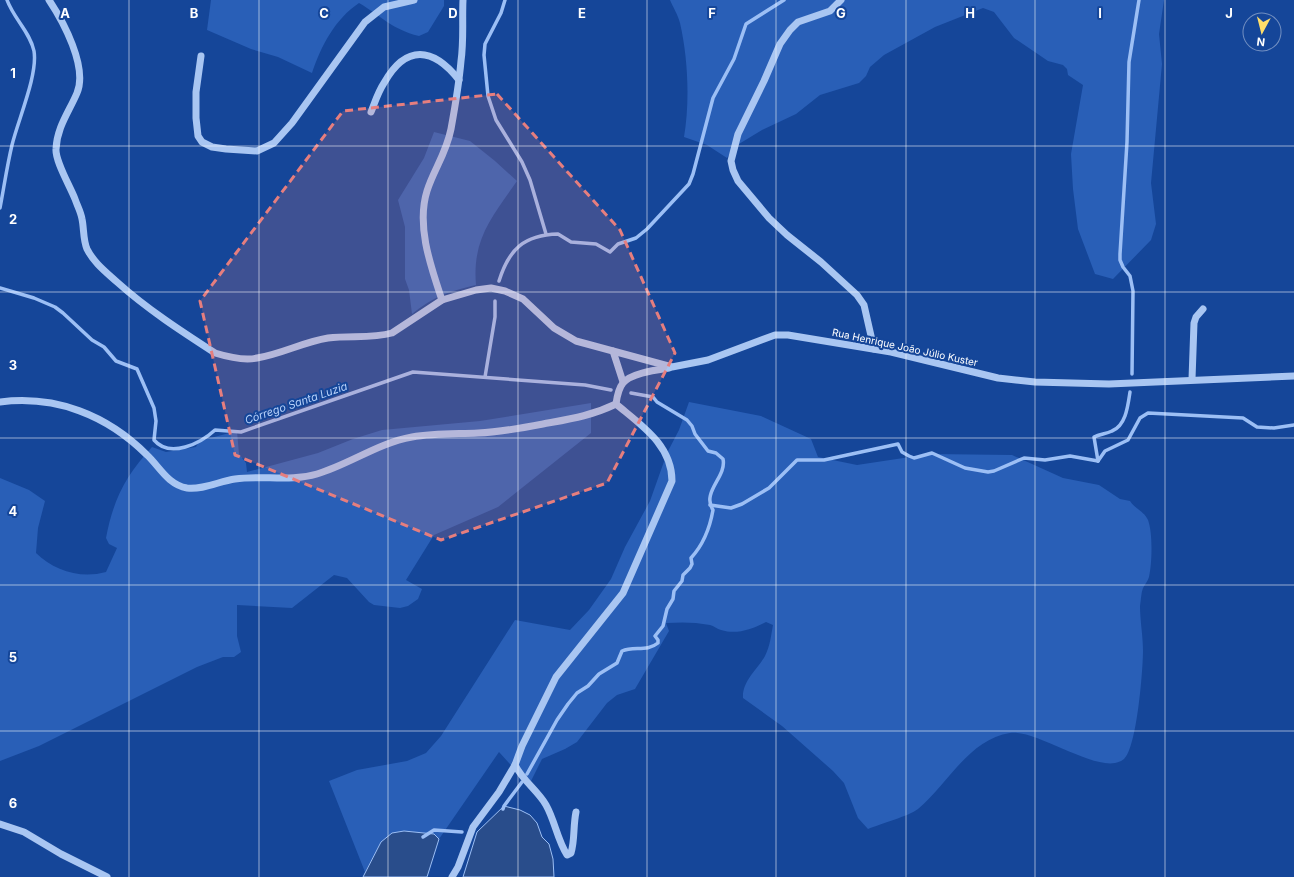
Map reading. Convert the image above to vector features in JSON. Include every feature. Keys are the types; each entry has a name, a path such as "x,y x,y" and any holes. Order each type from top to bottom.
{"street":[{"name":"Rua Henrique João Júlio Kuster","path":"49,0 72,43 79,72 80,84 62,121 57,138 56,158 66,177 82,217 87,247 94,260 143,305 215,353 228,357 256,359 315,340 392,333 442,300 476,290 491,288 505,290 523,299 564,334 576,341 672,367 708,360 775,335 812,338 874,349 998,378 1035,382 1109,384 1192,379 1294,376"},
{"path":"201,56 196,92 198,136 202,142 212,147 257,152 274,143 292,123 365,22 384,7 414,0"},
{"path":"442,300 434,276 426,240 423,213 427,190 444,155 449,137 462,60 463,0"},
{"path":"841,0 830,11 798,22 780,44 738,134 731,161 738,181 770,218 787,235 821,262 857,295 864,305 874,349"},
{"path":"371,112 383,84 392,71 414,55 436,58 459,80"},
{"path":"1192,379 1194,324 1196,316 1203,309"},
{"path":"613,351 623,382"},
{"path":"616,404 617,393 623,382 641,374 672,367"},
{"path":"0,402 45,402 68,406 85,413 128,439 147,454 164,474 175,483 187,488 202,487 245,478 300,478 333,469 381,446 412,436 480,433 523,428 592,415 616,404"},
{"path":"452,877 458,867 473,827 499,792 515,765 522,746 556,676 623,593 672,481 670,464 663,448 638,421 616,404"},
{"path":"515,765 519,773 545,804 551,816 559,840 567,854 570,855 573,845 573,826 576,812"},
{"path":"0,824 24,832 60,854 107,877"}],"highlighted area":[{"path":"497,94 620,230 675,353 607,483 441,540 235,455 200,301 343,111"}],"shaded area":[{"path":"211,0 444,0 444,6 428,32 419,36 401,30 359,3 350,9 336,25 324,43 312,73 278,57 251,49 207,30"},
{"path":"670,0 1164,0 1159,34 1162,64 1151,183 1156,224 1151,240 1113,279 1095,274 1078,229 1073,189 1071,154 1083,85 1068,75 1067,69 1063,65 1048,61 1014,38 994,12 983,8 935,27 884,55 870,67 866,76 859,83 820,95 796,114 762,130 734,147 727,158 707,145 684,137 687,109 685,51 680,23"},
{"path":"434,132 470,141 517,181 499,206 481,241 477,254 476,285 442,295 412,314 409,290 405,279 405,227 398,200 424,158"},
{"path":"689,402 761,416 811,439 818,457 857,465 930,454 1012,455 1063,478 1099,485 1120,499 1130,501 1144,514 1148,520 1151,533 1151,557 1149,577 1142,590 1140,606 1143,651 1142,674 1136,725 1129,752 1124,759 1114,763 1101,762 1086,758 1037,738 1022,734 1010,733 995,737 982,744 971,753 929,799 914,812 868,829 858,818 844,783 833,771 782,726 743,698 743,692 747,681 767,652 773,625 766,622 750,629 733,632 699,623 666,623 669,631 635,689 617,695 607,703 577,742 542,759 529,785 499,752 439,839 434,834 404,831 392,833 381,842 365,872 329,781 357,770 407,761 426,753 441,736 515,620 570,630 589,610 611,579 625,547 650,501 667,453 679,430"},
{"path":"591,403 591,433 498,507 434,535 406,580 422,589 418,599 408,606 400,608 374,605 369,602 347,578 334,575 292,608 237,605 237,636 241,652 234,657 223,657 197,667 39,746 0,761 0,478 29,490 45,501 38,528 36,553 51,565 59,569 78,574 97,574 106,572 117,548 109,544 106,538 112,512 117,500 128,478 152,447 166,452 196,447 199,441 237,431 239,454 246,463 247,472 318,453 353,439 382,430 480,421"},
{"path":"504,806 520,810 530,815 537,823 542,837 549,844 553,859 554,877 463,877 477,832"},
{"path":"404,831 434,834 439,839 427,877 363,877 381,842 392,833"}],"waterway":[{"name":"Córrego Santa Luzia","path":"0,208 12,145 30,85 34,61 32,44 7,0"},
{"path":"505,0 501,13 485,44 484,55 488,96 496,120 522,162 530,180 546,234"},
{"path":"499,281 513,252 527,241 536,237 558,234 571,242 596,244 610,252 618,244 636,238 647,229 689,184 713,98 734,59 746,24 784,0"},
{"path":"1132,374 1133,291 1130,276 1123,267 1120,260 1120,254 1127,142 1129,62 1139,0"},
{"name":"Córrego Santa Luzia","path":"0,288 34,298 55,307 92,340 104,347 116,361 137,369 154,408 156,421 154,440 161,446 168,448 177,449 194,444 215,430 241,432 413,372 585,385 611,390"},
{"path":"485,377 495,317 495,301"},
{"path":"1098,461 1094,437 1112,431 1120,425 1126,414 1130,392"},
{"name":"Córrego Santa Luzia","path":"527,774 557,720 577,693 588,686 599,674 617,663 622,651 645,648 654,646 658,643 655,636 663,626 667,609 673,599 674,591 682,581 683,575 690,568 692,564 691,558 702,542 710,523 713,510 710,503 710,497 721,472 723,459 716,453 708,451 695,434 692,426 687,420 657,402 653,397 631,393"},
{"path":"1098,461 1105,451 1128,440 1140,418 1148,413 1243,418 1257,427 1274,428 1294,425"},
{"path":"710,505 731,508 742,504 769,488 797,460 824,460 898,444 902,452 914,458 932,453 965,468 988,472 994,471 1024,458 1045,460 1070,456 1098,461"},
{"name":"Córrego Santa Luzia","path":"503,809 522,782"},
{"name":"Córrego Santa Luzia","path":"423,837 434,830 462,832"}]}
